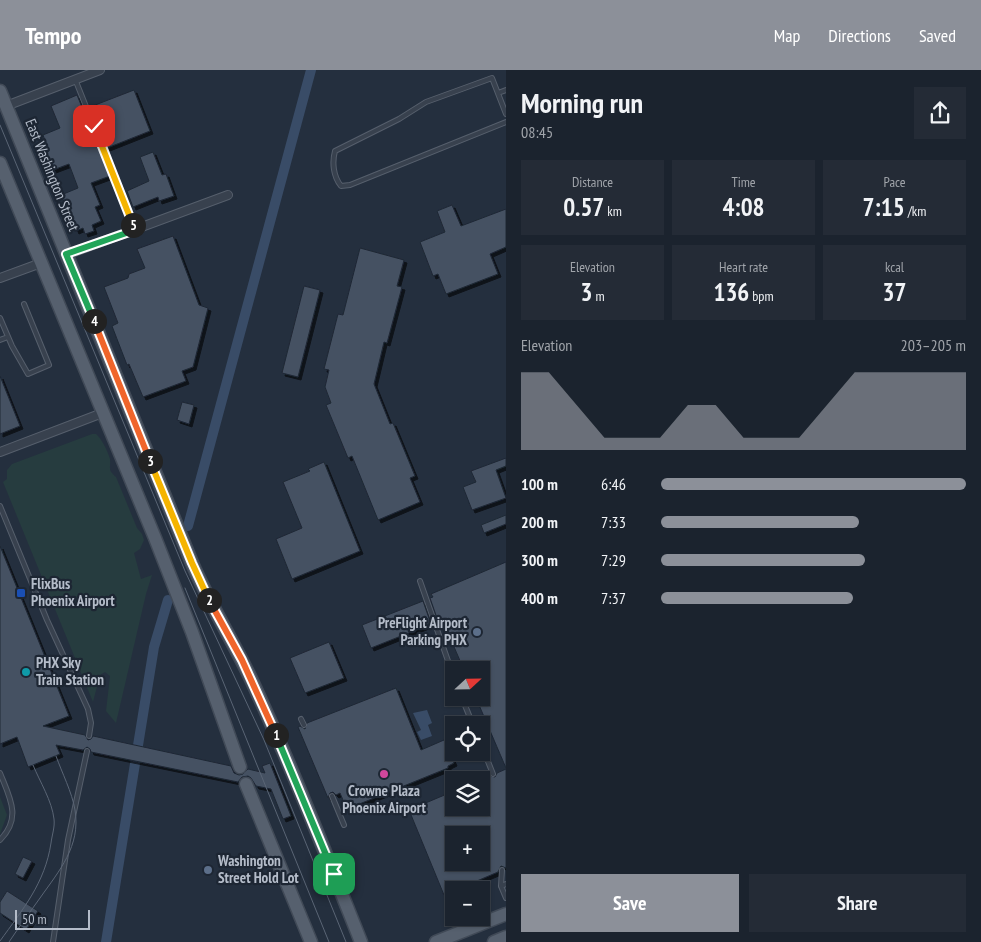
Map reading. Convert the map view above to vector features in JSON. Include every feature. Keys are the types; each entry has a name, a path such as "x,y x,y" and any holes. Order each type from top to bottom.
{"main road":[{"name":"East Washington Street","path":"0,91 197,575 254,687 319,835 361,942"},
{"path":"0,163 156,538 240,767"},
{"path":"246,784 311,942"},
{"path":"436,942 506,914"},
{"path":"494,942 506,937"}],"street":[{"path":"6,106 100,70"},
{"path":"66,254 228,195"},
{"path":"0,278 41,263"},
{"path":"0,452 105,412"}],"lane":[{"path":"506,114 492,78 426,102 398,119 335,151 332,161 337,181 341,186 350,185 506,122"},
{"path":"75,79 135,230"},
{"path":"498,93 506,90"},
{"path":"0,318 28,374 49,365 24,304"},
{"path":"0,340 8,337"},
{"path":"0,506 47,620 88,709 89,736"},
{"path":"420,581 448,661"},
{"path":"301,719 304,725"},
{"path":"53,942 68,840 87,751"},
{"path":"488,761 494,774"},
{"path":"0,773 11,801 13,815 11,826 0,840"},
{"path":"332,796 344,825"},
{"path":"502,870 506,898"}],"green space":[{"path":"96,434 104,446 110,459 110,470 116,477 137,528 142,534 144,540 140,549 134,553 141,579 152,575 116,723 106,711 110,676 105,672 100,675 93,702 3,482 7,479 7,470 12,464"},
{"path":"0,797 7,815 0,834"}],"water":[{"path":"427,710 432,723 428,725 432,736 421,740 417,732 421,730 413,713"}],"building":[{"path":"134,90 150,131 107,148 90,107"},
{"path":"77,95 110,176 91,183 100,205 95,207 101,221 92,225 94,231 85,234 83,228 76,231 61,195 78,188 69,164 45,173 38,155 49,151 43,135 60,128 51,106"},
{"path":"153,152 162,175 166,174 174,196 159,201 158,197 133,207 127,191 149,181 140,157"},
{"path":"452,205 461,226 506,209 506,247 490,254 498,274 446,294 438,274 433,276 420,242 445,232 437,211"},
{"path":"173,236 199,305 208,308 193,367 182,371 186,381 143,397 129,364 127,365 112,326 118,323 104,287 128,278 129,274 145,268 137,249"},
{"path":"360,248 404,260 397,286 402,287 387,343 384,342 374,384 390,424 393,423 415,476 410,478 420,502 378,520 352,456 348,458 326,405 331,403 325,387 329,370 324,369 338,314 343,315"},
{"path":"304,286 320,290 298,377 282,373"},
{"path":"0,376 20,426 0,434"},
{"path":"182,402 194,405 189,424 177,420"},
{"path":"506,458 506,466 496,470 506,498 472,510 463,487 476,482 471,471"},
{"path":"324,462 360,551 292,579 276,539 302,528 283,482 310,471 308,469"},
{"path":"506,515 506,524 484,533 481,525"},
{"name":"PHX Sky Train Station","path":"0,546 69,716 43,726 85,735 88,740 93,736 231,766 234,773 239,775 248,769 265,773 262,766 270,763 291,816 283,819 271,789 256,786 248,776 242,777 238,782 91,752 87,747 83,750 56,745 60,754 28,767 17,737 0,744"},
{"name":"PreFlight Airport Parking PHX","path":"506,562 506,768 490,731 490,716 484,716 479,706 490,706 490,661 460,661 442,619 438,621 430,598 433,597 431,594"},
{"path":"423,601 431,624 371,648 362,625"},
{"path":"329,642 344,678 305,693 290,658"},
{"path":"396,688 421,750 444,740 445,761 453,761 454,763 448,766 448,768 352,807 352,805 346,807 340,793 336,795 333,792 330,793 328,798 298,727 300,726 305,729 307,723"},
{"path":"506,769 506,868 501,866 498,872 477,881 445,881 444,895 409,810 445,795 445,816 490,816 490,776 495,777 497,773"},
{"path":"23,857 32,861 23,878 15,874"},
{"path":"7,891 38,911 26,930 0,913 0,902"}],"waterway":[{"path":"188,526 311,70"},
{"path":"106,942 154,647 168,600"}],"tram line":[{"path":"0,125 185,571 264,740 346,942"},
{"path":"185,588 329,942"},
{"path":"9,942 61,868 72,847 76,823 74,803 56,756"},
{"path":"0,941 32,895 44,871 53,831 54,819 51,805 33,765"}],"place":[{"name":"FlixBus Phoenix Airport","path":"21,593"},
{"name":"PreFlight Airport Parking PHX","path":"477,632"},
{"name":"PHX Sky Train Station","path":"26,672"},
{"name":"Crowne Plaza Phoenix Airport","path":"384,774"},
{"name":"Washington Street Hold Lot","path":"208,870"}],"route":[{"path":"94,126 135,230 66,254 197,575 242,660 319,835 334,874"}]}
